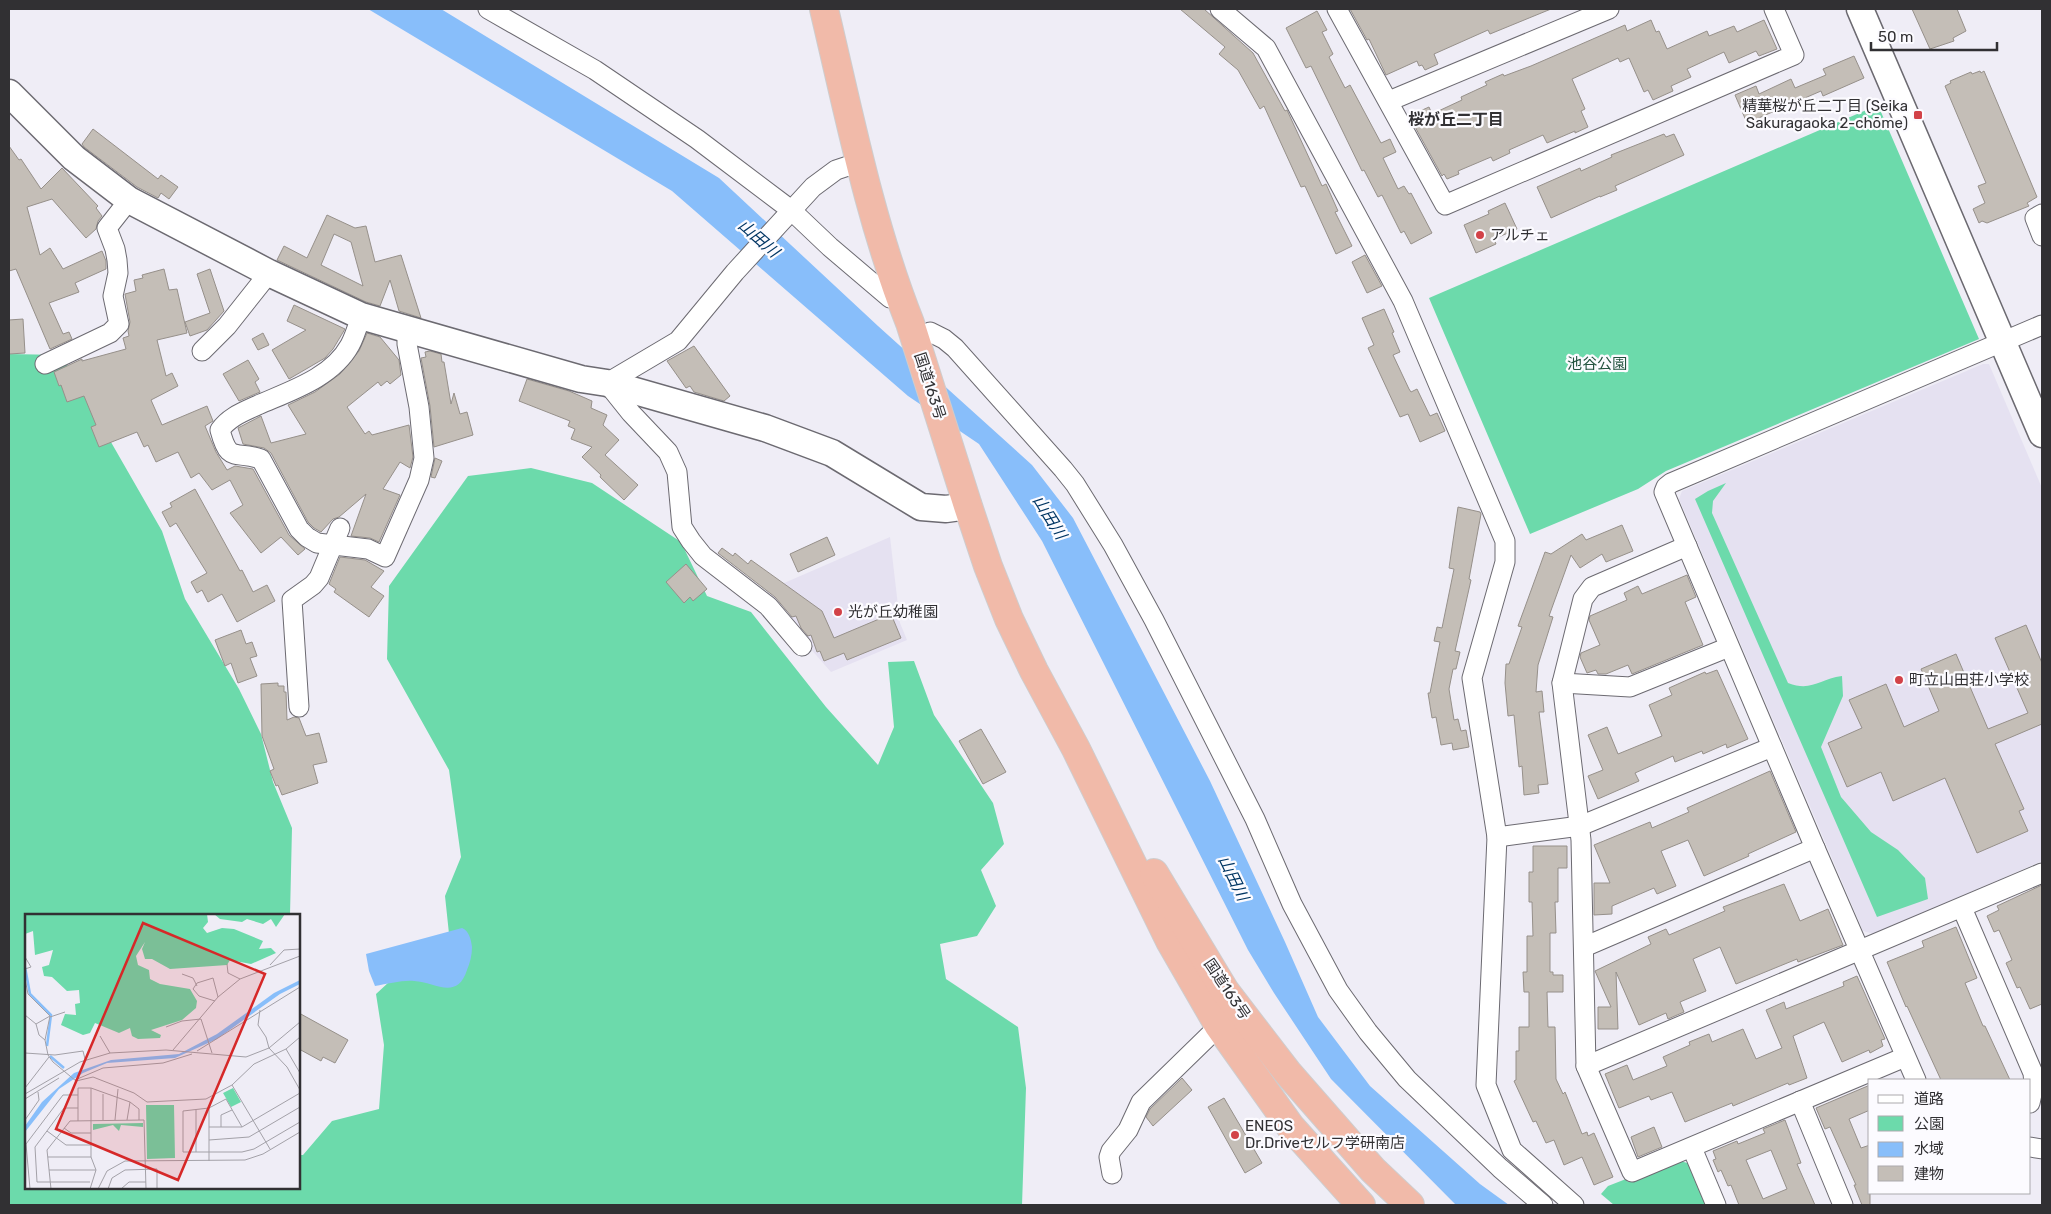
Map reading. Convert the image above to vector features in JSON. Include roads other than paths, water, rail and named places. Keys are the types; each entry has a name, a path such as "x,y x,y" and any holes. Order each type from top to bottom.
{"highway":[{"name":"国道163号","path":"824,9 860,162 897,292 920,327 957,472 988,566 1009,619 1034,671 1076,749 1170,941 1219,1026 1290,1126 1361,1205"},
{"name":"国道163号","path":"1076,749 1107,794 1224,991 1288,1074 1373,1170 1410,1205"}],"street":[{"path":"488,9 595,70 697,139 890,298"},
{"path":"1220,9 1266,48 1403,301 1505,541 1505,562 1472,678 1497,837 1486,1085 1512,1150 1574,1205"},
{"path":"1337,9 1445,206 1794,55 1774,9"},
{"path":"1389,101 1609,9"},
{"path":"1860,9 2042,434"},
{"path":"9,93 74,158 129,200 269,274 361,316 581,379 607,383 765,428 832,453 921,506 946,509 968,506"},
{"path":"607,383 678,341 734,272 813,187 836,170 860,162"},
{"path":"45,364 110,333 119,324 113,296 118,273 116,248 108,228 129,200"},
{"path":"2042,214 2034,218 2042,236"},
{"path":"202,351 227,326 269,274"},
{"path":"361,316 350,345 340,359 324,373 308,383 235,415 220,430 225,448 230,453 261,459 299,529 317,543 338,536 385,557 418,480 424,458 419,407 407,344 407,329"},
{"path":"1916,1079 1687,546 1664,497 1664,492 1671,483 2042,325"},
{"path":"920,327 944,339 955,348 1075,484 1163,637 1254,819 1292,904 1338,990 1363,1025 1407,1079 1500,1168 1542,1205"},
{"path":"607,383 631,413 668,452 677,472 678,502 682,527 691,541 703,556 750,590 768,606 802,646"},
{"path":"299,707 292,600 313,585 319,578 338,536"},
{"path":"1687,546 1592,587 1583,599 1562,684 1580,826 1586,1066 1632,1172 1906,1057"},
{"path":"1562,684 1630,687 1729,646"},
{"path":"1497,837 1580,826 1772,746"},
{"path":"1584,947 1815,848"},
{"path":"1586,1066 1860,952 2042,873"},
{"path":"1962,908 2033,1073 2034,1085 2031,1098"},
{"path":"1112,1174 1111,1150 1128,1130 1141,1102 1219,1026"},
{"path":"1800,1101 1843,1205"},
{"path":"1692,1148 1716,1205"}],"water":[{"name":"山田川","path":"368,9 441,9 719,178 878,326 1032,465 1073,518 1210,781 1318,1017 1370,1086 1480,1184 1509,1205 1456,1205 1331,1079 1248,950 1042,541 979,444 908,396 672,191"},
{"path":"462,928 469,936 472,950 467,970 463,979 457,985 445,988 409,981 375,986 369,971 366,954"}],"place":[{"name":"精華桜が丘二丁目 (Seika Sakuragaoka 2-chōme)","path":"1918,115"},
{"name":"アルチェ","path":"1480,235"},
{"name":"光が丘幼稚園","path":"838,612"},
{"name":"町立山田荘小学校","path":"1899,680"},
{"name":"ENEOS Dr.Driveセルフ学研南店","path":"1235,1135"}],"district":[{"name":"桜が丘二丁目","path":"1456,119"}],"park label":[{"name":"池谷公園","path":"1597,364"}]}
